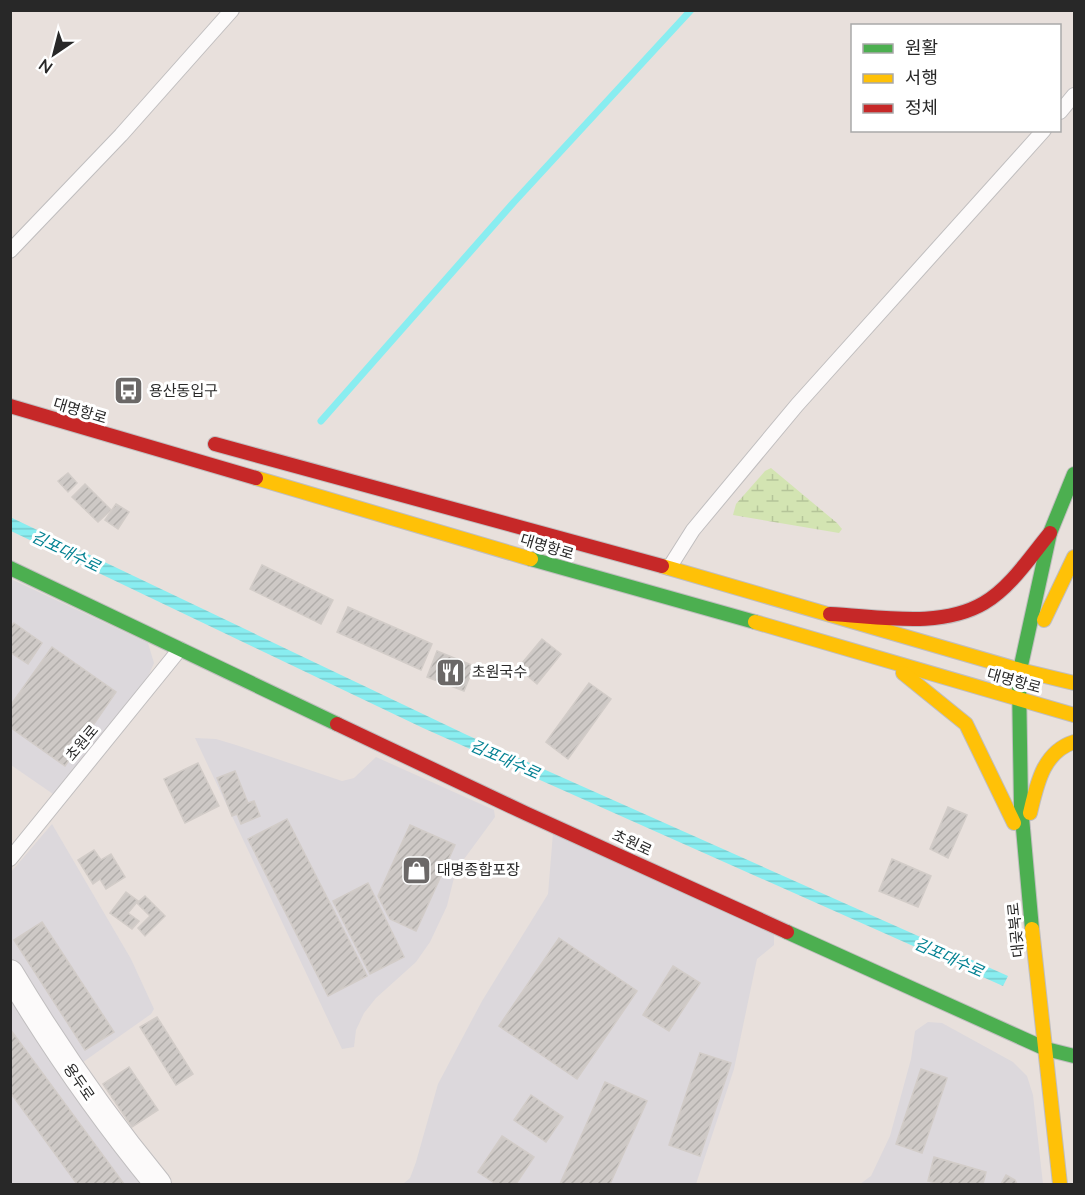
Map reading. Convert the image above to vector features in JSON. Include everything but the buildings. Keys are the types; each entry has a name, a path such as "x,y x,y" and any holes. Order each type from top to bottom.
{"main road":[{"name":"대명항로","path":"10,406 635,590 825,640 1018,701 1074,715"},
{"name":"대명항로","path":"199,440 669,568 1020,670 1074,683"},
{"path":"1020,670 1050,533 1074,474"},
{"path":"830,614 955,615 984,603 1010,580 1050,533"},
{"path":"1020,670 1074,557"},
{"name":"초원로","path":"10,568 515,808 1046,1049 1074,1056"},
{"path":"825,640 905,674 966,724 1023,844"},
{"name":"대곶북로","path":"1020,670 1017,749 1023,844 1046,1049 1053,1138 1060,1185"},
{"path":"1023,844 1038,777 1049,759 1068,743 1074,742"}],"street":[{"name":"용두로","path":"10,973 54,1047 116,1133 158,1185"}],"lane":[{"path":"10,252 121,135 232,10"},
{"path":"1061,110 1074,95"},
{"path":"669,568 693,530 797,405 1042,132"},
{"name":"초원로","path":"10,859 180,649"}],"shaded area":[{"path":"11,579 148,643 154,663 147,679 53,794 11,765"},
{"path":"195,738 216,739 342,781 354,778 376,757 494,810 495,817 456,870 447,906 430,942 416,962 376,998 364,1013 356,1030 354,1047 342,1049"},
{"path":"52,824 131,959 154,1009 151,1014 76,1067 11,959 11,872"},
{"path":"553,833 774,935 774,945 757,959 734,1069 696,1184 403,1184 410,1178 416,1162 438,1084 482,1001 548,894"},
{"path":"10,989 146,1184 11,1184"},
{"path":"928,1022 942,1023 1013,1062 1027,1076 1033,1095 1043,1184 860,1184 871,1176 890,1136 911,1059 915,1031"}],"green space":[{"path":"771,468 837,523 842,529 839,533 733,515 736,504 765,471"}],"water":[{"name":"김포대수로","path":"10,517 467,735 1008,976 1003,986 423,728 11,531"}],"waterway":[{"path":"321,421 514,202 691,10"}],"traffic: fast":[{"path":"1020,670 1050,533 1074,474"},
{"path":"531,559 755,622"},
{"path":"10,568 337,724"},
{"path":"1019,681 1021,806 1032,929"},
{"path":"787,932 1046,1049 1074,1056"}],"traffic: slow":[{"path":"256,478 531,559"},
{"path":"1044,620 1074,557"},
{"path":"662,566 1020,670 1074,683"},
{"path":"755,622 1074,715"},
{"path":"903,673 966,724 1014,823"},
{"path":"1030,813 1035,791 1048,761 1063,747 1074,742"},
{"path":"1032,929 1060,1184"}],"traffic: jam":[{"path":"10,406 256,478"},
{"path":"215,444 662,566"},
{"path":"830,614 909,619 948,616 967,611 984,603 1003,589 1050,533"},
{"path":"337,724 525,813 787,932"}],"place":[{"name":"용산동입구","path":"128,391"},
{"name":"초원국수","path":"451,672"},
{"name":"대명종합포장","path":"416,870"}]}
